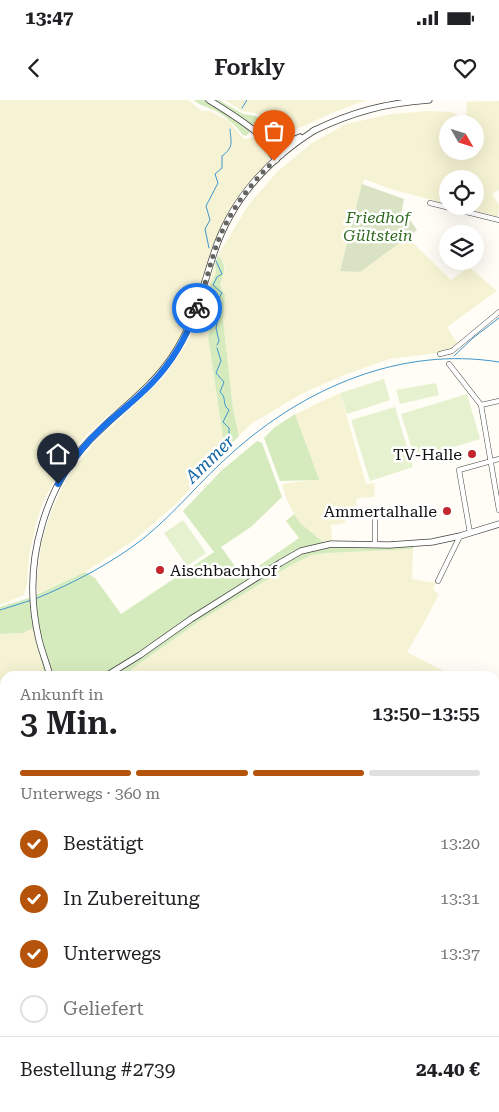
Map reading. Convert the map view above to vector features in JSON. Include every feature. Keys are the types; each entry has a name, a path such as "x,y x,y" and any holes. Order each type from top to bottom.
{"street":[{"path":"209,100 242,120 269,143 278,157"},
{"path":"269,143 282,144 336,119 366,109 429,100"},
{"path":"49,671 39,642 32,594 34,562 38,540 46,512 58,484 88,441 149,386 172,358 193,318 225,224 244,195 258,177 278,157 315,130"},
{"path":"258,134 278,157"},
{"path":"430,203 499,220"},
{"path":"440,354 452,351 499,312"},
{"path":"449,364 481,405 499,510"},
{"path":"481,405 499,401"},
{"path":"470,533 459,470 499,459"},
{"path":"375,545 376,513"},
{"path":"114,671 191,619 295,554 324,545 415,544 439,541 499,524"},
{"path":"438,581 460,536"}],"shaded area":[{"path":"0,100 188,100 202,111 210,111 229,121 245,139 256,137 270,155 269,160 234,203 223,225 213,246 190,318 177,344 153,378 86,435 63,464 43,502 36,524 29,556 27,584 24,595 0,605"},
{"path":"225,100 367,100 284,133 277,129 267,118 255,113 242,111"},
{"path":"499,101 499,190 492,194 499,205 498,217 484,213 484,170 439,170 439,202 394,190 364,179 340,270 360,272 407,237 451,280 465,270 472,270 497,291 447,327 458,344 446,352 389,359 347,374 303,393 251,424 239,436 233,409 223,320 225,295 220,285 225,268 218,255 249,204 278,171 312,143 346,124 391,114 429,111 451,112 458,115 439,115 439,160 484,160 484,115 466,115 467,102"},
{"path":"215,264 216,273 210,286 212,298 209,314 211,325 208,337 225,450 176,504 133,541 85,572 38,593 36,586 42,541 52,510 62,488 72,471 93,444 163,378 182,351 194,329"},
{"path":"340,393 366,484 375,483 374,497 357,498 356,506 346,508 345,523 331,525 332,541 323,542 300,523 287,500 282,484 319,479 295,414"},
{"path":"413,549 412,579 436,583 433,590 439,594 407,652 443,671 129,671 198,622 293,564 312,555"},
{"path":"33,628 44,671 0,671 0,634 23,633"}],"green space":[{"path":"194,100 205,100 250,129 249,133 246,136 243,135 224,116"},
{"path":"213,100 219,100 243,114 256,116 260,120 253,125"},
{"name":"Friedhof Gültstein","path":"362,184 404,199 401,214 406,214 417,230 360,272 340,271"},
{"path":"218,255 224,266 220,285 225,295 223,320 233,409 239,436 225,450 208,337 211,325 208,314 212,298 210,286 216,273 215,264"},
{"path":"384,379 390,400 347,414 340,393"},
{"path":"436,383 439,395 400,404 396,390"},
{"path":"467,394 480,439 415,459 401,414"},
{"path":"395,407 413,467 370,481 351,420"},
{"path":"295,414 319,480 280,481 264,438 275,427"},
{"path":"257,441 262,443 282,497 251,527 221,547 243,577 299,538 286,521 294,514 300,523 323,542 413,543 413,549 312,555 293,564 198,622 129,671 44,671 33,628 23,633 0,634 0,607 29,598 85,572 95,578 121,614 214,552 183,511 221,471"},
{"path":"183,520 206,553 187,566 164,533"}],"waterway":[{"path":"242,108 247,100"},
{"path":"209,248 205,229 210,220 206,206 218,183 215,174 222,168 222,156 230,147 230,129"},
{"path":"216,261 222,274 217,277 213,285 222,293 211,312 218,318 216,328 219,341 217,345"},
{"name":"Ammer","path":"454,356 499,318"},
{"path":"217,348 221,361 216,373 224,382 220,392 229,410 223,422 229,428 229,445"},
{"name":"Ammer","path":"35,599 92,572 132,547 156,528 221,463 260,430 290,409 322,391 356,377 390,367 426,360 462,359 499,362"},
{"name":"Ammer","path":"0,610 32,600"}],"way so far":[{"path":"197,308 225,224 258,177 274,161"}],"place":[{"name":"TV-Halle","path":"472,454"},
{"name":"Ammertalhalle","path":"447,511"},
{"name":"Aischbachhof","path":"160,570"}],"route":[{"path":"58,484 88,441 143,392 164,369 184,338 197,308"}]}
